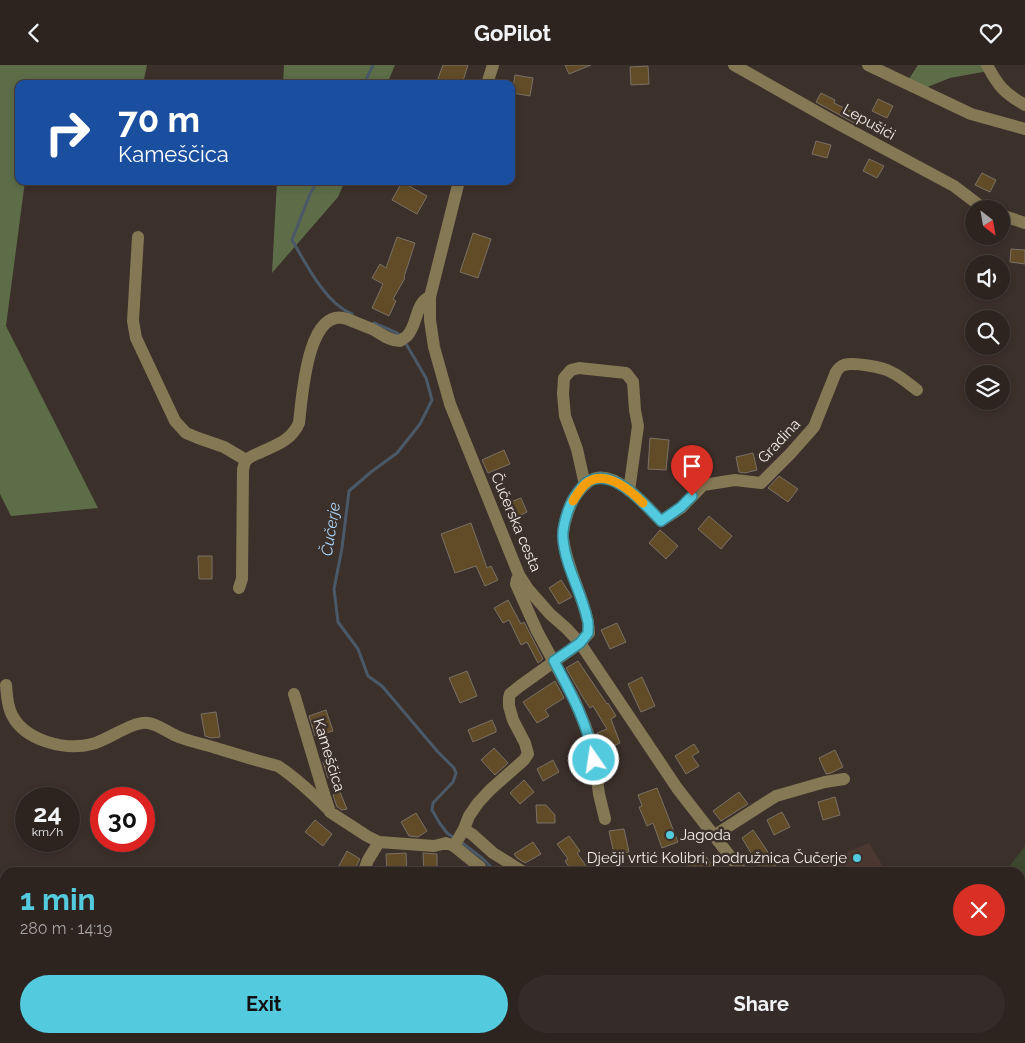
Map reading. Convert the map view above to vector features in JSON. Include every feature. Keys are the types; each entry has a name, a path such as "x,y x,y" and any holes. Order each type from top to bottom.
{"street":[{"path":"488,80 493,65"},
{"name":"Lepušići","path":"734,65 954,187 972,200"},
{"path":"868,65 971,114 1025,129"},
{"path":"987,65 995,80 1004,91 1025,105"},
{"name":"Čučerska cesta","path":"458,185 430,297 430,320 434,347 450,404 519,575 528,589 550,614 580,643 677,787 738,867"},
{"path":"1010,218 1025,223"},
{"path":"138,237 133,321 136,339 175,421 186,433 224,447 246,460"},
{"path":"240,588 242,579 243,469 246,460 253,455 282,443 295,432 299,423 309,355 321,328 327,322 336,318 344,318 390,339 400,341 408,335 422,301 430,297"},
{"name":"Gradina","path":"585,485 597,478 618,483 640,500 661,521 681,507 702,485 735,481 761,483 814,427 836,372 841,366 846,364 880,367 896,375 917,390"},
{"path":"458,839 469,816 478,803 528,755 525,743 509,706 510,695 580,643 588,633 588,619 566,557 562,535 571,503 585,485 577,449 565,416 564,378 571,370 579,368 626,373 633,382 638,426 628,491"},
{"path":"519,575 516,584 537,631 574,699 592,744 599,794 605,819"},
{"path":"6,685 8,703 16,722 36,738 62,745 84,746 93,744 128,728 143,723 150,723 179,737 278,765 305,787 333,817"},
{"name":"Kameščica","path":"294,694 324,794 333,817 378,842 434,846 458,839"},
{"path":"714,835 776,796 825,782 844,779"},
{"path":"458,839 473,835 493,853 516,867"},
{"path":"458,839 480,867"},
{"path":"365,867 378,842"}],"shaded area":[{"name":"Dječji vrtić Kolibri, podružnica Čučerje","path":"869,843 883,867 814,867"}],"green space":[{"path":"0,65 147,65 144,80 15,80 15,185 24,185 6,326 98,508 11,516 0,494"},
{"path":"284,65 395,65 389,80 283,80"},
{"path":"918,65 983,65 988,71 950,78 925,88 907,82"},
{"path":"277,185 343,185 338,197 272,273"},
{"path":"1025,846 1025,867 1009,867"}],"building":[{"path":"443,65 468,65 463,80 437,80"},
{"path":"565,65 591,65 569,74"},
{"path":"648,66 649,84 631,85 630,67"},
{"path":"515,75 533,78 530,96 515,94"},
{"path":"821,93 835,100 834,103 863,117 858,125 816,102"},
{"path":"878,99 893,106 887,118 872,111"},
{"path":"816,141 831,145 827,158 812,154"},
{"path":"869,159 884,166 877,178 863,171"},
{"path":"982,173 996,180 990,192 975,185"},
{"path":"400,185 407,185 427,196 417,214 392,200"},
{"path":"473,233 491,239 478,278 460,272"},
{"path":"397,237 415,243 405,278 393,299 396,301 389,316 372,308 383,284 372,278 380,264 386,268"},
{"path":"1011,249 1025,250 1025,264 1010,262"},
{"path":"650,438 669,440 666,470 648,469"},
{"path":"504,450 510,464 488,473 482,460"},
{"path":"753,453 757,470 745,473 739,472 736,457"},
{"path":"779,476 798,489 788,502 768,488"},
{"path":"521,498 527,512 512,519 505,504"},
{"path":"709,516 732,536 721,549 698,529"},
{"path":"471,523 487,568 491,566 498,580 485,586 476,566 455,573 441,534"},
{"path":"660,530 678,546 666,559 649,543"},
{"path":"198,556 212,556 212,579 199,579"},
{"path":"561,580 572,597 559,604 549,588"},
{"path":"508,600 521,624 524,622 543,659 538,663 527,642 521,645 509,620 503,623 494,608"},
{"path":"617,623 626,642 610,649 601,630"},
{"path":"578,661 616,716 611,719 620,743 604,750 597,733 607,729 593,706 590,708 566,668"},
{"path":"467,671 477,696 460,703 449,678"},
{"path":"642,677 655,706 641,712 628,684"},
{"path":"555,681 564,698 545,710 549,716 537,723 523,702"},
{"path":"326,710 333,731 315,736 309,716"},
{"path":"216,712 220,737 211,738 205,736 201,714"},
{"path":"492,720 496,732 473,742 468,730"},
{"path":"694,744 699,752 692,756 699,766 686,774 675,756"},
{"path":"494,748 508,763 495,775 481,760"},
{"path":"835,750 843,767 826,774 819,758"},
{"path":"333,758 338,774 328,778 323,762"},
{"path":"553,760 559,772 543,781 537,769"},
{"path":"524,780 534,792 520,804 510,793"},
{"path":"657,788 678,842 662,848 653,823 647,826 639,807 642,806 638,795"},
{"path":"340,792 347,809 342,810 337,807 333,795"},
{"path":"739,792 748,804 721,821 713,811"},
{"path":"835,797 840,815 823,820 818,802"},
{"path":"536,805 546,805 555,815 555,823 537,823"},
{"path":"782,812 790,827 774,835 767,820"},
{"path":"416,813 427,831 418,837 409,836 401,822"},
{"path":"315,820 332,834 323,846 305,832"},
{"path":"624,829 629,852 614,854 609,831"},
{"path":"753,830 776,867 759,867 742,838"},
{"path":"569,836 580,851 577,853 587,867 569,867 565,861 568,859 557,844"},
{"path":"533,842 541,854 525,863 517,858 514,854"},
{"path":"347,851 360,859 356,867 338,867"},
{"path":"406,853 407,867 387,867 386,854"},
{"path":"423,853 437,854 437,867 424,867"},
{"path":"704,854 714,867 686,867"}],"waterway":[{"name":"Čučerje","path":"366,80 373,65"},
{"name":"Čučerje","path":"315,185 292,240 325,293 334,302 352,314"},
{"name":"Čučerje","path":"374,323 397,333 401,338"},
{"name":"Čučerje","path":"405,342 426,378 432,400 420,424 397,453 349,491 342,548 334,589 338,622 358,649 368,676 382,686 454,768 456,773 453,782 433,803 432,810 447,833 456,839"},
{"name":"Čučerje","path":"461,842 491,867"}],"slow traffic":[{"path":"573,501 580,489 588,482 597,478 618,483 643,503"}],"place":[{"name":"Jagoda","path":"670,835"},
{"name":"Dječji vrtić Kolibri, podružnica Čučerje","path":"857,858"}],"route":[{"path":"594,760 592,744 584,723 554,661 580,643 588,633 588,619 566,557 562,535 571,503 580,489 588,482 597,478 618,483 640,500 661,521 681,507 692,496"}]}
